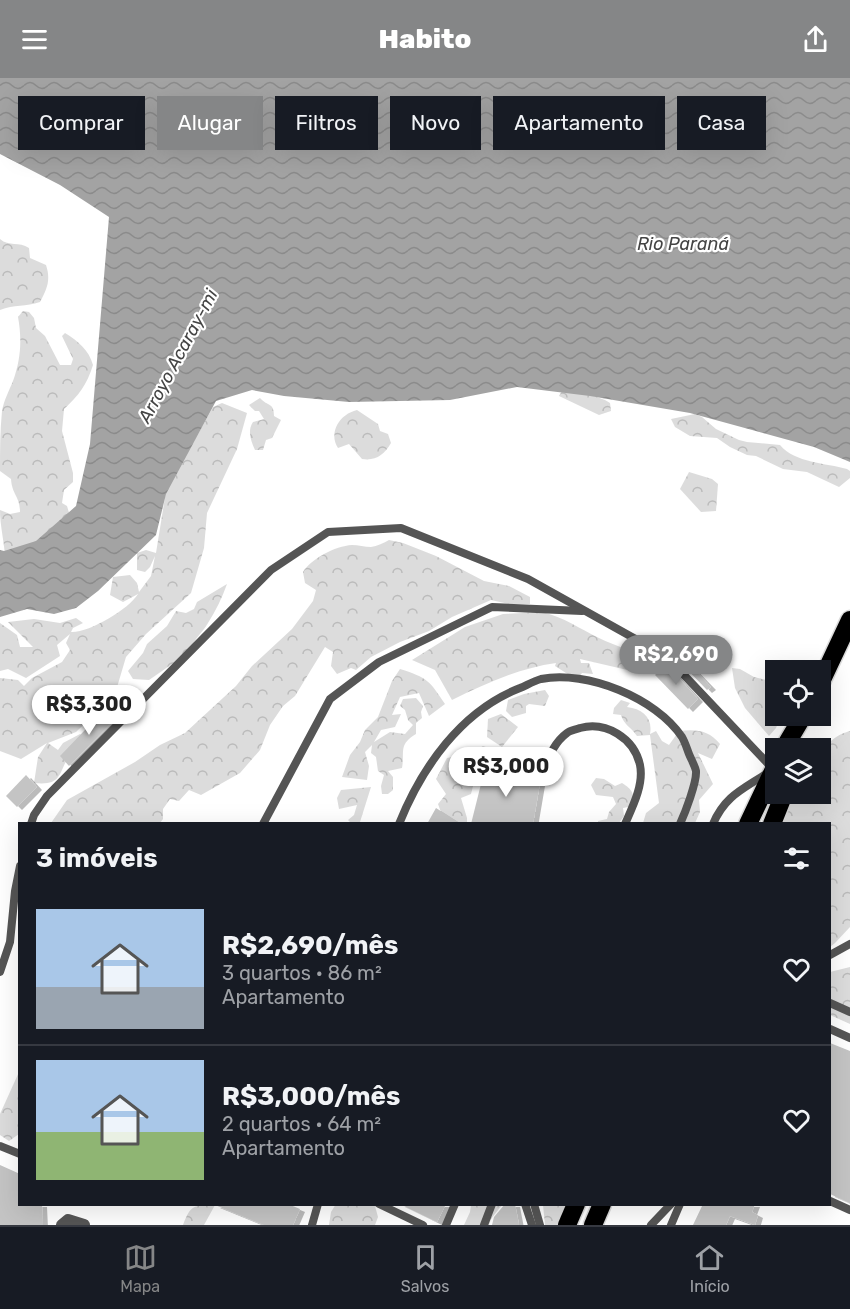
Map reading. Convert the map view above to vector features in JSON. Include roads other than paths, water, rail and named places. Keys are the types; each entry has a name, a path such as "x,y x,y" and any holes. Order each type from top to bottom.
{"highway":[{"path":"831,662 850,620"},
{"path":"749,822 765,787"},
{"path":"773,822 780,804"},
{"path":"567,1225 575,1206"},
{"path":"593,1225 601,1206"}],"street":[{"path":"62,1225 68,1220 84,1225"}],"lane":[{"path":"32,822 47,796 271,570 328,532 401,528 528,579 666,656 765,758"},
{"path":"264,822 330,699 379,662 492,608 585,611"},
{"path":"400,822 408,802 435,756 474,713 502,694 541,679 569,679 601,682 632,696 661,714 683,738 696,772 682,822"},
{"path":"541,777 553,747 568,732 592,725 618,734 632,745 640,766 637,796 626,822"},
{"path":"714,822 720,808 736,792 765,773"},
{"path":"0,972 10,942 18,876"},
{"path":"831,954 850,944"},
{"path":"831,1003 850,1012"},
{"path":"831,1029 850,1038"},
{"path":"0,1146 18,1153"},
{"path":"831,1201 850,1210"},
{"path":"312,1225 317,1206"},
{"path":"383,1206 423,1225"},
{"path":"446,1225 454,1206"},
{"path":"484,1225 491,1206"},
{"path":"526,1206 532,1225"},
{"path":"535,1206 540,1225"},
{"path":"651,1225 669,1206"},
{"path":"671,1225 679,1206"}],"water":[{"name":"Rio Paraná","path":"0,78 850,78 850,462 814,447 690,413 590,396 517,387 450,400 349,402 284,396 252,390 216,401 166,494 156,535 98,591 76,608 54,614 27,609 0,617 0,550 4,551 36,541 76,506 90,444 109,217 60,185 0,154"}],"water label":[{"name":"Arroyo Acaray-mi","path":"178,356"}]}
